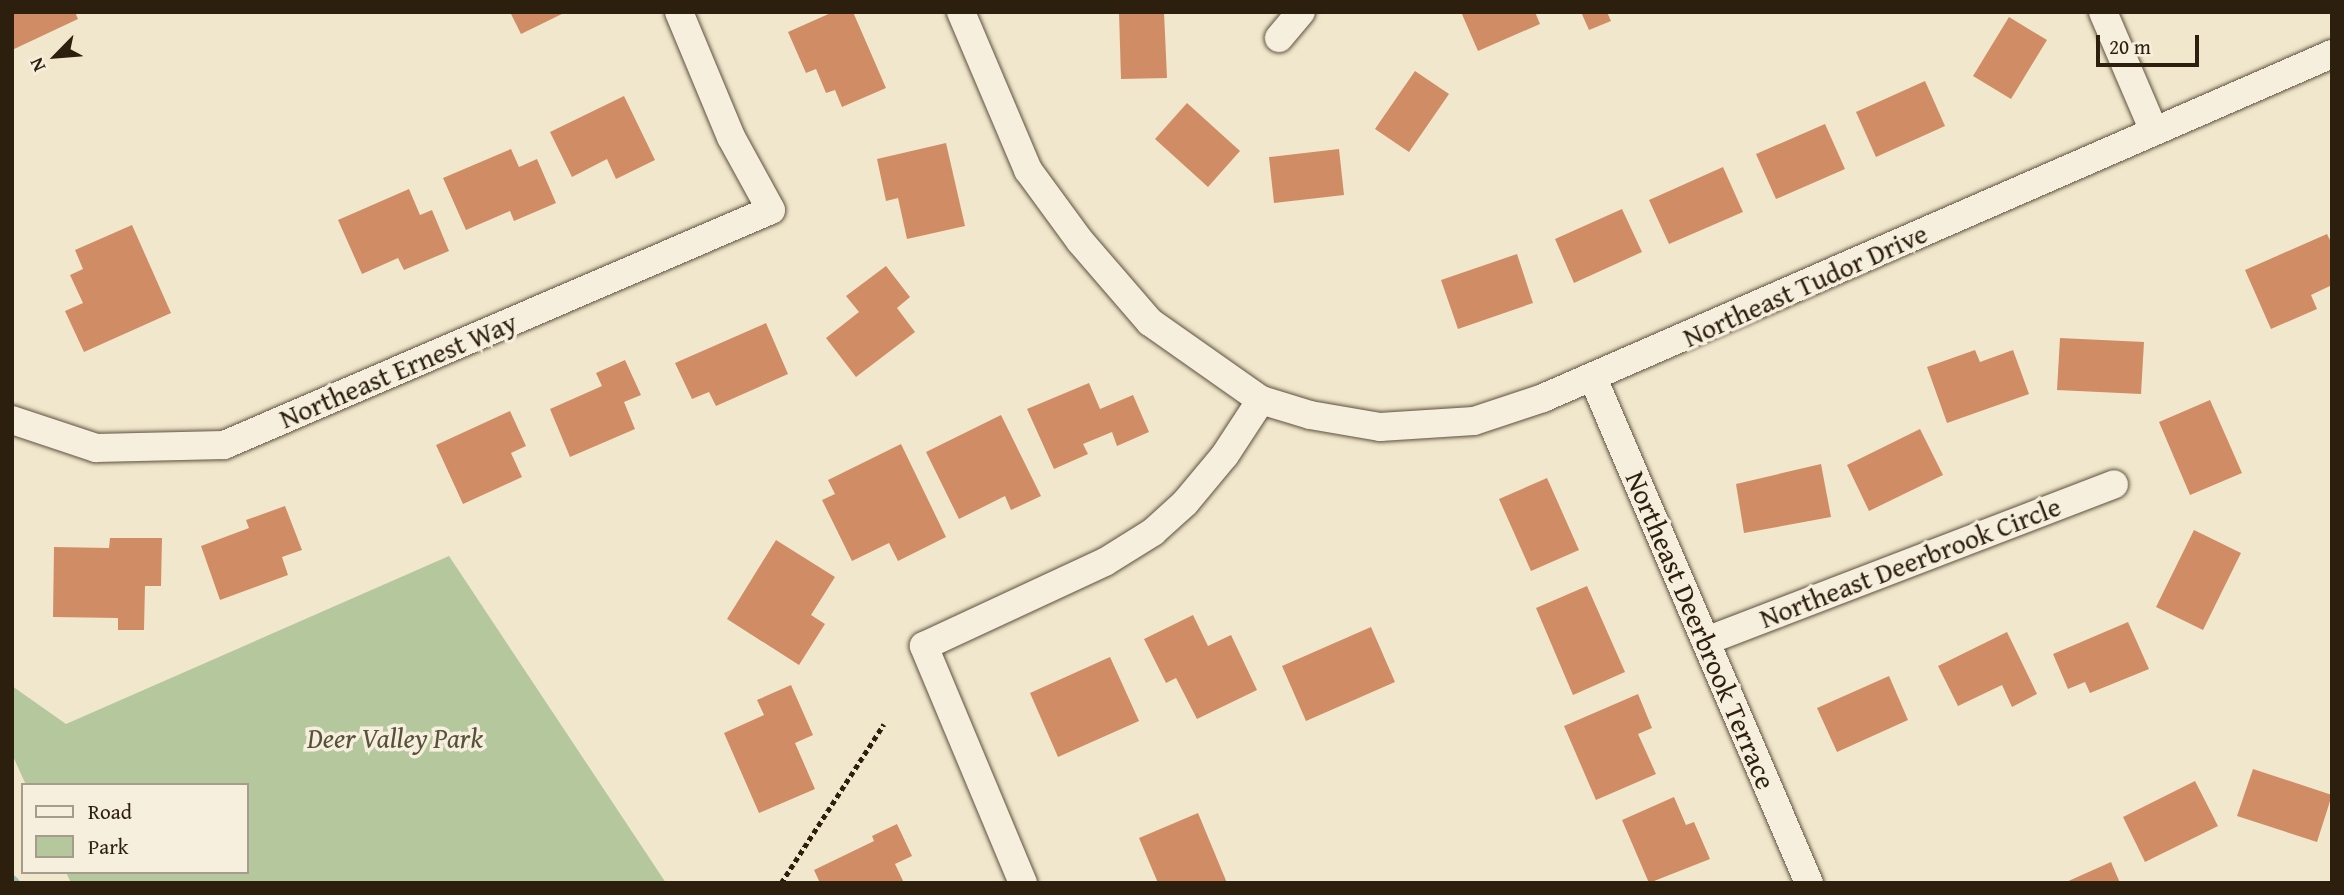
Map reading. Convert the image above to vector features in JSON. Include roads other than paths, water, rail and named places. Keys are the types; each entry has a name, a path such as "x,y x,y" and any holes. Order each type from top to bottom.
{"street":[{"name":"Northeast Ernest Way","path":"12,421 96,447 225,445 771,210 731,137 679,12"},
{"path":"961,12 1028,170 1080,241 1150,321 1261,400 1225,455 1185,503 1153,532 1105,562 924,646 1023,883"},
{"path":"1279,38 1301,12"},
{"path":"2103,12 2154,131"},
{"name":"Northeast Tudor Drive","path":"1261,400 1345,421 1426,427 1474,421 1593,378 2332,54"},
{"name":"Northeast Deerbrook Terrace","path":"1593,378 1809,883"},
{"name":"Northeast Deerbrook Circle","path":"1706,641 2114,484"}],"waterway":[{"path":"12,880 15,883"}],"park label":[{"name":"Deer Valley Park","path":"395,738"}]}
